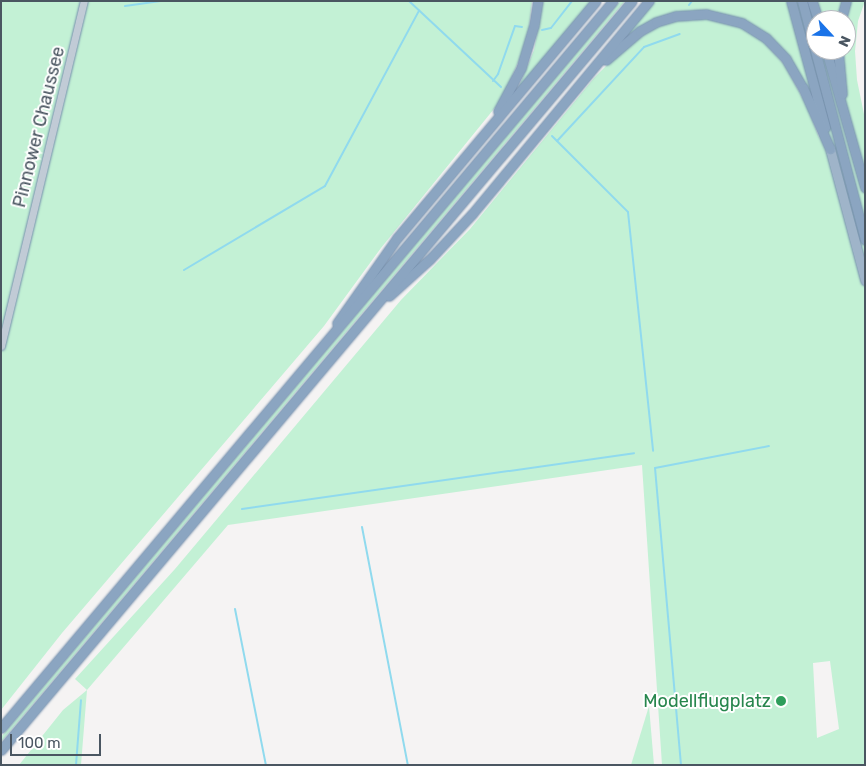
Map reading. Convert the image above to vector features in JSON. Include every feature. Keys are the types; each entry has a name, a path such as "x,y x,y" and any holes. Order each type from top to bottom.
{"highway":[{"path":"453,171 492,121 510,91 525,55 534,25 538,1"},
{"path":"315,357 383,255 596,1"},
{"path":"1,728 613,1"},
{"path":"1,750 632,1"},
{"path":"366,316 441,248 649,1"},
{"path":"791,1 865,280"},
{"path":"802,1 865,240"},
{"path":"560,109 618,48 647,27 665,19 687,14 717,16 754,30 780,51 799,81 830,149"},
{"path":"829,60 865,188"},
{"path":"839,60 846,121"}],"main road":[{"name":"Pinnower Chaussee","path":"1,346 84,1"}],"green space":[{"path":"1,1 532,1 529,28 520,58 502,99 381,248 324,326 62,633 1,710"},
{"path":"543,1 592,1 517,91 534,50"},
{"path":"620,1 625,1 1,742 1,737"},
{"path":"653,1 865,1 858,21 856,41 856,10 806,10 806,60 856,60 857,80 865,119 865,765 662,765 642,465 228,525 87,690 75,679 175,569 401,300 470,229 594,78 627,45 660,25 688,18 716,19 746,29 762,40 784,64 807,106 820,140 811,98 789,57 772,38 740,19 708,11 634,31 620,41","holes":["830,661 839,729 817,738 813,663"]},
{"path":"87,690 81,765 19,765 63,710"},
{"path":"649,706 654,765 631,765"}],"waterway":[{"path":"125,6 161,1"},
{"path":"409,1 501,87"},
{"path":"542,30 551,28 572,1"},
{"path":"689,5 692,1"},
{"path":"184,270 325,186 419,11"},
{"path":"493,81 498,74 515,26 522,27"},
{"path":"557,141 644,47 680,34"},
{"path":"552,136 628,212 653,451"},
{"path":"681,765 655,468 769,446"},
{"path":"242,509 634,453"},
{"path":"362,527 408,765"},
{"path":"235,609 266,765"},
{"path":"76,765 81,700"}],"place":[{"name":"Modellflugplatz","path":"781,701"}]}
